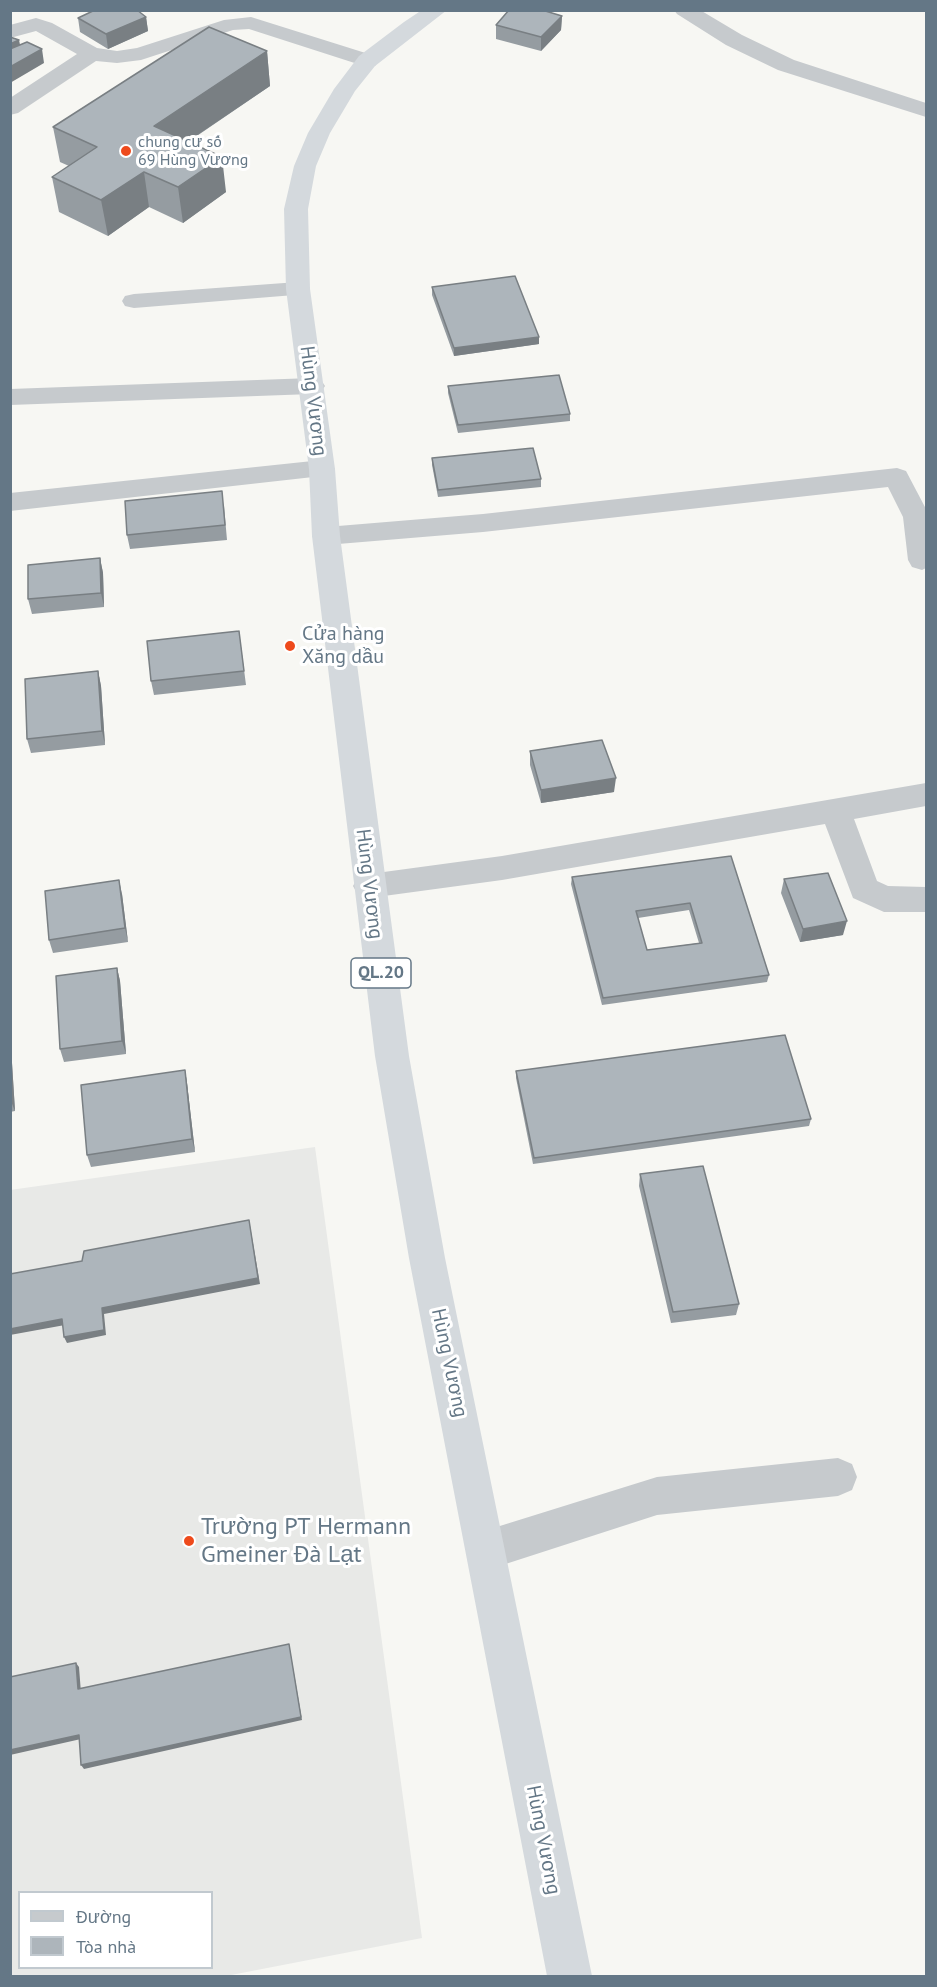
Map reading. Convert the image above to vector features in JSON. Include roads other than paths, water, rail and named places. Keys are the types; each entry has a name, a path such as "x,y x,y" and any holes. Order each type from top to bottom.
{"highway":[{"name":"Hùng Vương","path":"437,10 411,26 367,61 345,89 319,134 305,166 296,209 298,289 322,469 326,536 369,886 398,1090 427,1258 487,1550 570,1977"}],"street":[{"path":"684,10 734,40 786,65 927,110"},
{"path":"10,32 36,24 53,31 92,54 117,57 133,56 218,27 251,23 367,61"},
{"path":"10,108 92,54"},
{"path":"134,301 298,289"},
{"path":"10,397 312,386"},
{"path":"10,502 322,469"},
{"path":"326,536 483,522 897,477 917,517 922,560"},
{"path":"369,886 502,868 927,795"},
{"path":"836,810 864,890 884,898 927,899"},
{"path":"487,1550 657,1496 838,1477"}],"place":[{"name":"chung cư số 69 Hùng Vương","path":"126,151"},
{"name":"Cửa hàng Xăng dầu","path":"290,646"},
{"name":"Trường PT Hermann Gmeiner Đà Lạt","path":"189,1541"}]}
